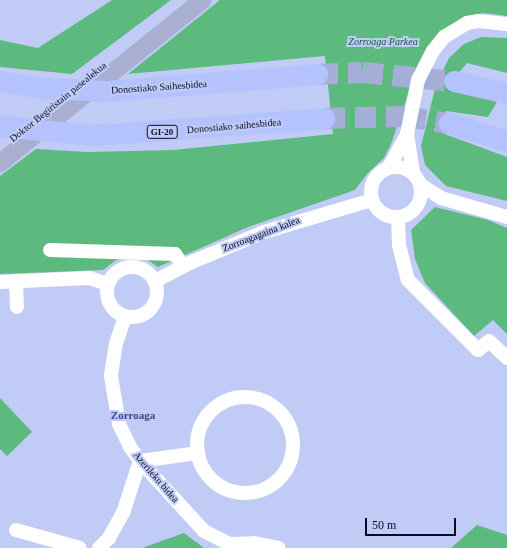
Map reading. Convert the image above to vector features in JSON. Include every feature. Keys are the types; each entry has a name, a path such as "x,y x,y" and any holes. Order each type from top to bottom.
{"highway":[{"name":"Donostiako Saihesbidea","path":"0,81 43,88 107,91 317,74"},
{"path":"454,81 507,93"},
{"name":"Donostiako saihesbidea","path":"0,126 95,135 324,118"},
{"path":"449,123 507,141"}],"main road":[{"path":"122,58 185,0"},
{"name":"Doktor Begiristain pasealekua","path":"2,157 122,58 203,0"}],"street":[{"path":"421,185 421,200 418,206 412,212 398,217 382,213 372,200 372,186 374,179 389,167 407,134 418,80 433,51 444,37 467,23 478,21 507,24"},
{"path":"407,134 413,172 421,185 441,198 507,216"},
{"path":"389,167 402,167 413,172"},
{"path":"418,206 441,198"},
{"name":"Zorroagagaina kalea","path":"155,281 183,266 299,220 372,200"},
{"path":"398,217 399,245 408,280 413,287 478,350 489,341 507,358"},
{"path":"50,250 175,254 183,266"},
{"path":"130,267 145,270 155,281 157,294 154,305 141,316 125,317 109,304 108,284 116,272 130,267"},
{"path":"0,282 89,278 108,284"},
{"path":"16,281 17,307"},
{"name":"Azerileku bidea","path":"125,317 116,343 111,376 118,424 140,461 204,531 229,544 254,543 279,548"},
{"path":"233,398 256,398 267,402 285,417 293,439 293,451 285,472 278,480 258,491 246,493 224,488 207,474 198,453 197,441 205,419 222,403 233,398"},
{"path":"99,548 109,538 123,513 140,461 198,453"},
{"path":"16,530 80,548"}],"green space":[{"path":"112,0 171,0 72,74 0,67 0,40 38,48"},
{"name":"Zorroaga Parkea","path":"220,0 507,0 507,16 484,13 469,16 417,68 391,144 384,158 368,173 355,190 248,227 158,267 146,259 126,257 116,260 103,270 0,274 0,176 36,149 87,152 173,150 333,134 325,56 128,74"},
{"path":"481,37 507,38 507,73 467,63 457,75 454,86 497,102 488,117 446,111 442,133 507,157 507,201 446,186 425,165 421,146 436,85 449,58 464,44"},
{"path":"435,207 488,220 507,228 507,334 493,320 474,336 425,283 415,259 411,230"},
{"path":"0,398 32,432 7,456 0,449"},
{"path":"477,525 507,535 507,548 451,548"},
{"path":"184,533 204,548 142,548"}],"tunnel":[{"path":"317,74 362,72 454,81"},
{"path":"324,118 405,116 449,123"}],"district":[{"name":"Zorroaga","path":"133,415"}]}
